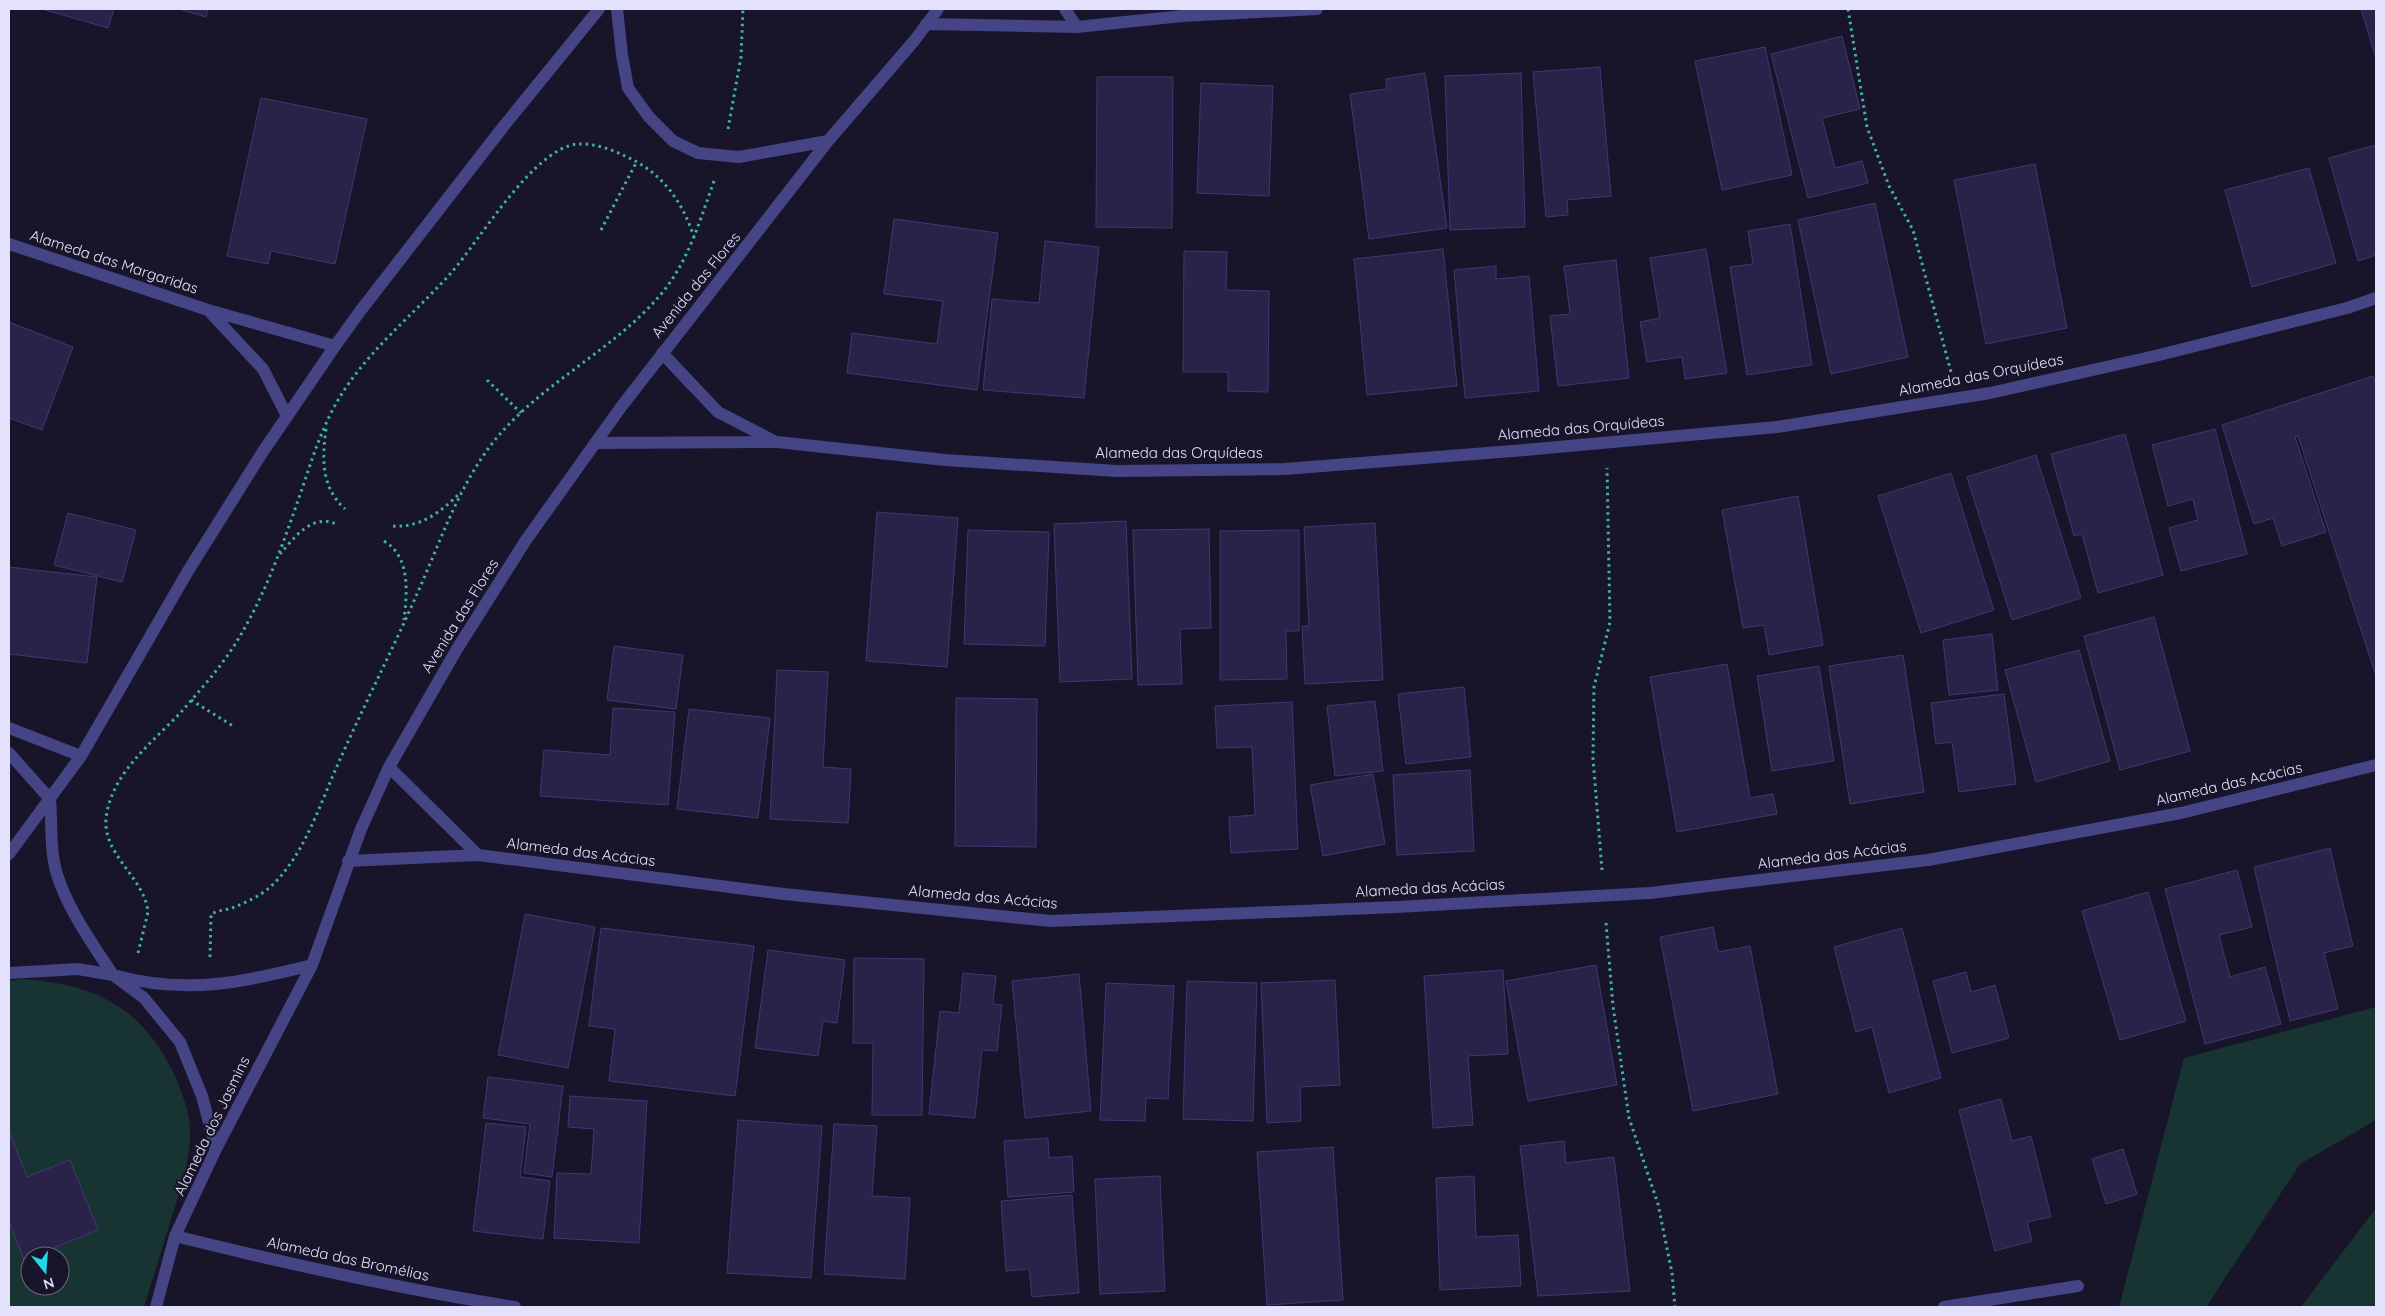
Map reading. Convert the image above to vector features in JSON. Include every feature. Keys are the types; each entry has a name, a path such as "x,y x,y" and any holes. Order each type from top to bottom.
{"street":[{"path":"9,854 81,756 188,571 287,416 335,346 503,127 599,9"},
{"path":"618,9 622,55 628,88 649,117 673,141 698,153 739,157 828,141"},
{"name":"Avenida das Flores","path":"312,966 348,861 389,767 457,649 520,549 662,353 770,219 828,141 914,41 938,9"},
{"path":"1065,9 1077,27"},
{"path":"926,24 1077,27 1182,16 1317,9"},
{"name":"Alameda das Margaridas","path":"9,244 208,310 335,346"},
{"name":"Alameda das Orquídeas","path":"595,443 777,442 945,460 1117,471 1285,469 1525,450 1777,426 1990,393 2155,356 2347,308 2376,298"},
{"name":"Alameda das Margaridas","path":"208,310 263,369 287,416"},
{"name":"Alameda das Orquídeas","path":"662,353 718,412 777,442"},
{"path":"9,728 81,756"},
{"path":"9,752 50,799 54,862 66,896 87,936 113,975 144,998 180,1042 202,1096 216,1149"},
{"name":"Alameda das Acácias","path":"348,861 478,855 784,894 1051,921 1396,907 1650,893 1928,860 2181,813 2376,765"},
{"path":"389,767 478,855"},
{"path":"9,973 78,968 132,980 193,987 244,981 312,966"},
{"name":"Alameda dos Jasmins","path":"156,1307 175,1236 216,1149 312,966"},
{"name":"Alameda das Bromélias","path":"175,1236 280,1262 441,1296 515,1307"},
{"path":"1944,1307 2078,1286"}],"path":[{"path":"211,985 211,914 237,906 268,889 301,847 357,722 404,624 463,490 489,448 521,413 641,315 663,292 678,270 694,237 714,180 730,125 738,85 744,26 742,9"},
{"path":"1848,9 1867,127 1889,186 1913,230 1957,398"},
{"path":"132,980 148,912 147,905 144,897 112,847 107,832 106,814 119,781 132,763 191,700 236,643 260,599 278,557 326,424 343,391 364,365 452,272 522,182 542,161 557,151 576,144 595,145 637,161 662,180 677,198 687,216 694,237"},
{"path":"601,230 637,161"},
{"path":"487,380 521,413"},
{"path":"326,424 323,462 325,476 335,500 345,509"},
{"path":"393,526 404,526 426,520 452,502 463,490"},
{"path":"278,557 293,539 314,522 330,521 336,524"},
{"path":"384,541 397,552 405,575 407,587 404,624"},
{"path":"191,700 233,726"}],"green space":[{"path":"19,979 45,981 91,993 111,1002 130,1015 161,1050 174,1074 185,1104 190,1135 187,1165 182,1184 144,1307 9,1307 9,981"},
{"path":"2376,1007 2376,1120 2300,1164 2206,1307 2119,1307 2184,1058"},
{"path":"2376,1208 2376,1307 2301,1307"}],"building":[{"path":"42,9 114,9 108,28"},
{"path":"179,9 208,9 206,17"},
{"path":"2361,9 2376,9 2376,58"},
{"path":"1842,36 1860,109 1822,118 1835,168 1862,161 1868,183 1808,198 1771,54"},
{"path":"1765,47 1792,175 1722,190 1695,61"},
{"path":"1600,67 1611,196 1567,200 1568,215 1546,217 1533,72"},
{"path":"1425,73 1447,228 1369,239 1350,94 1387,89 1386,79"},
{"path":"1521,73 1525,227 1450,230 1445,76"},
{"path":"1097,77 1173,77 1172,228 1096,227"},
{"path":"1201,83 1273,86 1269,196 1197,193"},
{"path":"261,98 367,119 335,264 271,251 268,264 227,256"},
{"path":"2376,145 2376,255 2358,261 2329,158"},
{"path":"2035,164 2067,328 1986,344 1954,180"},
{"path":"2309,168 2336,263 2252,287 2225,190"},
{"path":"1875,203 1908,357 1831,374 1798,220"},
{"path":"894,219 998,233 977,390 847,373 852,333 937,344 943,301 884,294"},
{"path":"1790,224 1812,365 1747,375 1730,267 1753,264 1748,231"},
{"path":"1045,241 1099,247 1084,398 983,390 992,299 1039,303"},
{"path":"1443,249 1457,386 1367,395 1354,259"},
{"path":"1706,249 1727,373 1685,379 1682,357 1647,362 1640,322 1660,318 1650,258"},
{"path":"1184,251 1227,252 1226,290 1269,291 1268,392 1228,391 1228,372 1183,372"},
{"path":"1616,260 1629,378 1558,386 1550,316 1570,314 1564,266"},
{"path":"1496,266 1496,279 1529,276 1539,391 1465,398 1454,270"},
{"path":"9,322 73,347 42,430 9,418"},
{"path":"2373,376 2376,385 2376,676 2298,436 2295,437 2326,532 2282,546 2273,518 2254,524 2222,425"},
{"path":"2215,429 2247,554 2181,571 2169,528 2198,520 2193,499 2168,506 2152,445"},
{"path":"2125,434 2163,575 2098,593 2082,534 2074,536 2051,454"},
{"path":"2036,455 2081,598 2012,620 1967,477"},
{"path":"1951,473 1994,610 1921,633 1878,496"},
{"path":"1798,496 1823,645 1769,655 1764,625 1743,628 1722,510"},
{"path":"877,512 958,518 947,667 866,661"},
{"path":"68,513 136,530 122,582 54,565"},
{"path":"1126,521 1132,679 1060,682 1054,524"},
{"path":"1375,523 1383,680 1305,684 1302,626 1309,626 1304,527"},
{"path":"1209,529 1211,628 1180,629 1182,684 1138,685 1133,530"},
{"path":"968,530 1049,532 1045,646 964,644"},
{"path":"1299,530 1299,631 1286,631 1287,679 1220,680 1220,531"},
{"path":"9,567 97,577 87,663 9,654"},
{"path":"2154,617 2190,751 2120,770 2084,636"},
{"path":"1992,634 1998,690 1949,695 1943,640"},
{"path":"614,646 683,655 676,709 607,700"},
{"path":"2079,650 2110,761 2036,782 2005,670"},
{"path":"1903,655 1924,792 1850,804 1829,666"},
{"path":"1727,664 1750,798 1773,794 1777,814 1677,832 1650,677"},
{"path":"1819,666 1834,761 1772,771 1757,676"},
{"path":"777,670 828,672 823,767 851,769 848,823 770,819"},
{"path":"1464,687 1471,757 1406,764 1398,694"},
{"path":"2004,694 2016,784 1959,792 1952,742 1936,744 1931,703"},
{"path":"956,698 1037,699 1036,847 955,846"},
{"path":"1375,701 1383,771 1335,776 1327,706"},
{"path":"1292,702 1298,849 1231,853 1229,817 1255,815 1252,747 1217,748 1215,706"},
{"path":"613,708 675,712 668,805 540,796 544,750 610,755"},
{"path":"689,709 770,718 758,818 677,809"},
{"path":"1470,770 1474,851 1397,855 1393,775"},
{"path":"1373,774 1385,844 1323,856 1310,785"},
{"path":"2330,848 2353,946 2324,953 2338,1009 2290,1021 2254,867"},
{"path":"2237,870 2252,927 2219,935 2230,977 2265,967 2281,1024 2205,1044 2165,889"},
{"path":"2148,892 2186,1021 2120,1040 2082,911"},
{"path":"525,914 595,927 568,1068 498,1055"},
{"path":"1713,927 1718,952 1750,946 1778,1094 1693,1111 1660,937"},
{"path":"601,928 754,946 735,1096 609,1081 615,1029 589,1026"},
{"path":"1902,928 1941,1078 1889,1093 1872,1027 1856,1032 1834,947"},
{"path":"768,950 845,960 837,1023 823,1021 818,1056 755,1048"},
{"path":"854,958 924,959 922,1115 872,1115 873,1043 853,1043"},
{"path":"1596,965 1617,1085 1528,1101 1506,981"},
{"path":"1503,970 1508,1054 1468,1056 1473,1125 1433,1128 1424,976"},
{"path":"1966,972 1971,992 1995,985 2009,1038 1952,1053 1933,981"},
{"path":"963,973 996,976 993,1004 1002,1005 997,1051 982,1050 975,1118 929,1114 940,1011 959,1013"},
{"path":"1079,974 1091,1111 1025,1118 1012,981"},
{"path":"1335,980 1340,1085 1300,1087 1301,1121 1267,1123 1261,983"},
{"path":"1187,981 1257,983 1253,1121 1183,1119"},
{"path":"1106,983 1174,986 1168,1099 1146,1098 1145,1121 1100,1120"},
{"path":"488,1077 563,1086 552,1177 524,1173 530,1124 483,1118"},
{"path":"570,1096 647,1101 639,1243 554,1238 557,1173 591,1174 594,1129 568,1127"},
{"path":"2001,1099 2012,1141 2031,1136 2051,1217 2027,1222 2032,1241 1995,1251 1959,1110"},
{"path":"738,1120 822,1126 811,1278 727,1273"},
{"path":"486,1123 526,1127 520,1177 550,1181 543,1239 473,1231"},
{"path":"834,1124 877,1126 872,1196 910,1198 905,1279 824,1274"},
{"path":"9,1131 27,1177 70,1160 98,1230 59,1246 20,1246 20,1250 9,1221"},
{"path":"1048,1138 1049,1158 1072,1156 1074,1192 1008,1197 1004,1141"},
{"path":"1564,1141 1566,1163 1614,1157 1630,1291 1538,1296 1520,1146"},
{"path":"1333,1147 1343,1300 1267,1305 1257,1152"},
{"path":"2123,1149 2137,1194 2106,1204 2092,1159"},
{"path":"1160,1176 1165,1291 1100,1294 1095,1179"},
{"path":"1474,1176 1476,1237 1518,1235 1521,1286 1440,1290 1436,1178"},
{"path":"1072,1195 1079,1293 1032,1297 1029,1269 1006,1271 1001,1201"}]}
